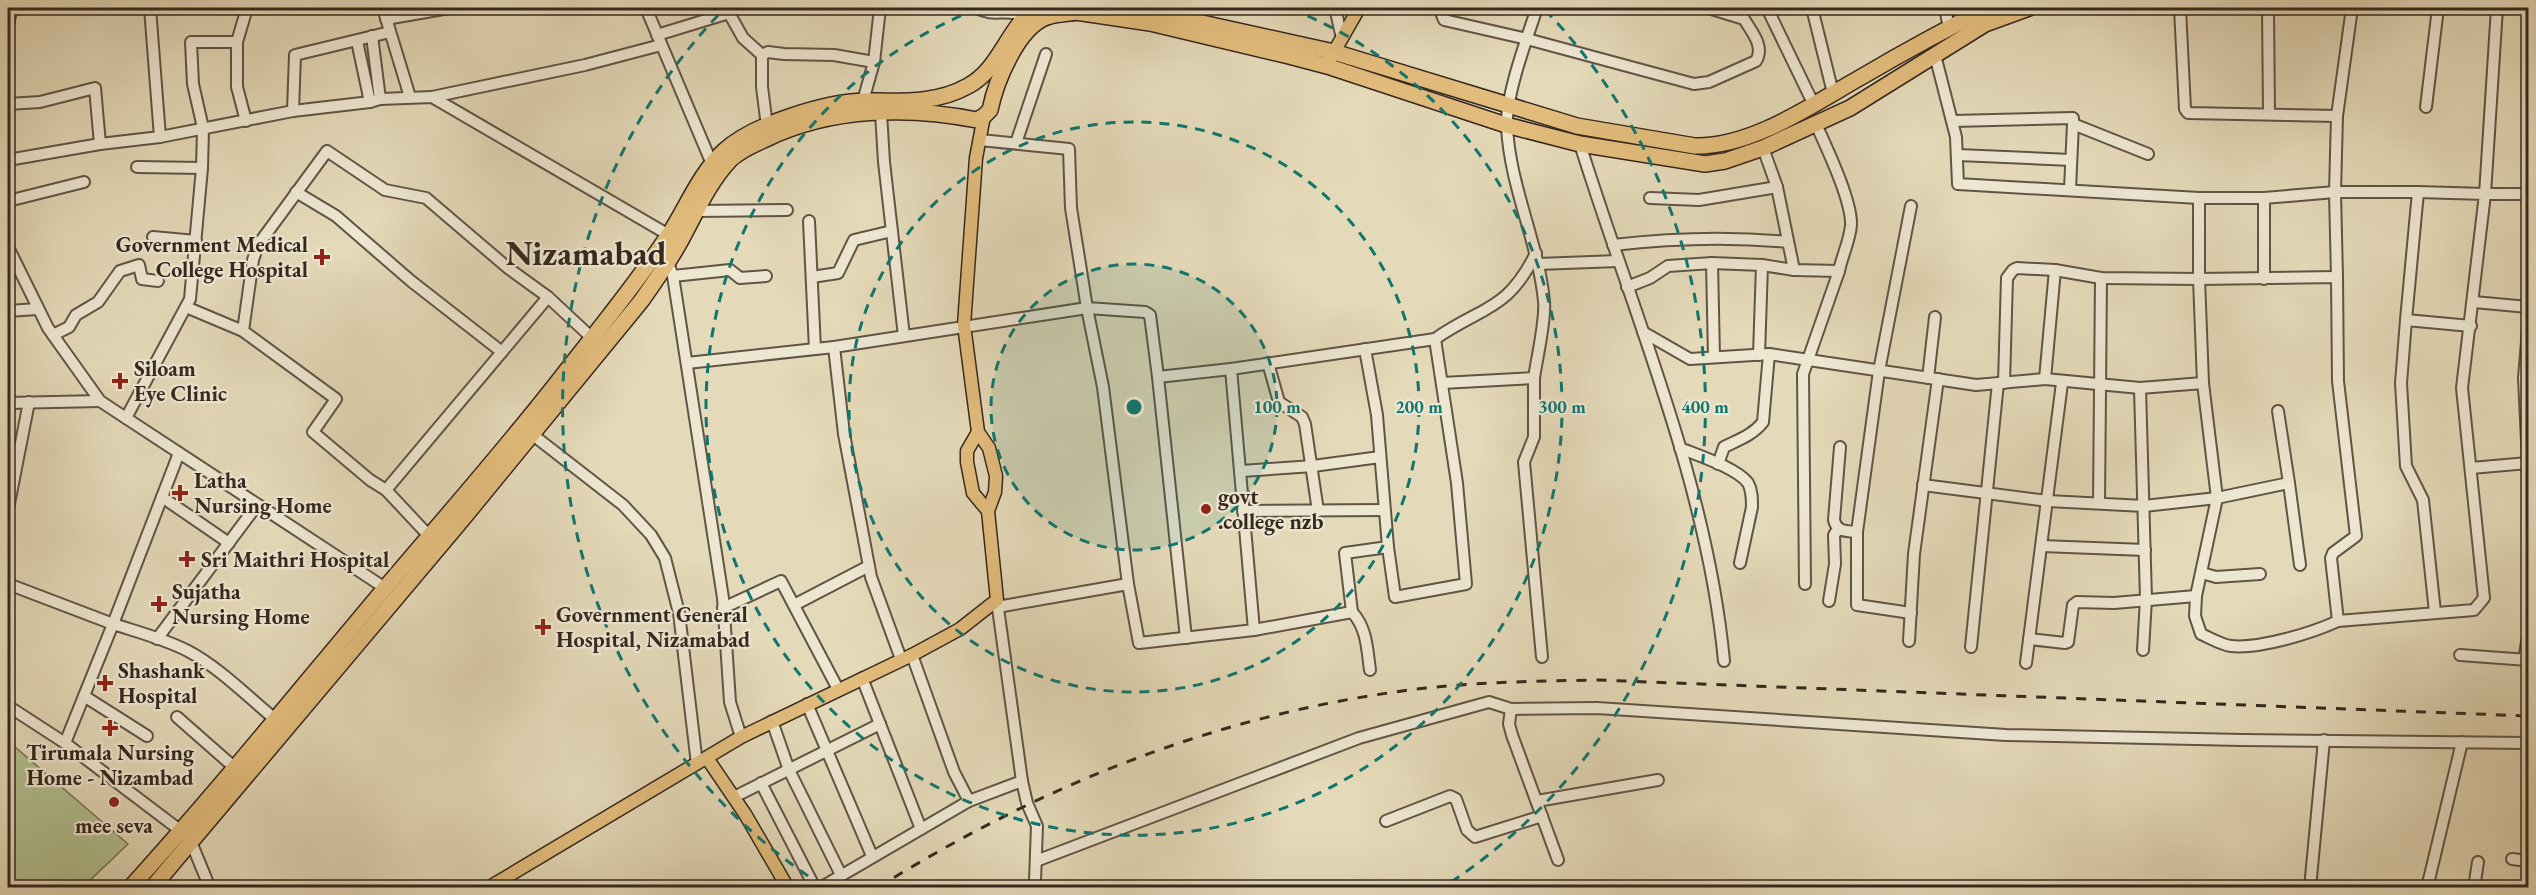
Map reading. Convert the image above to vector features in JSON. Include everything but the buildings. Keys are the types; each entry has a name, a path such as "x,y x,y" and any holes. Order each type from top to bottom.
{"highway":[{"path":"1134,8 1509,105 1576,126 1695,146 1710,146 1752,134 1797,114 1813,103 1988,8"},
{"path":"1031,15 1050,15 1075,10 1330,59 1506,125 1580,144 1705,164 1725,161 1764,148 1850,108 1985,24 2029,8"},
{"path":"965,117 957,107 957,99 961,91 984,75 1031,15"},
{"path":"152,888 235,768 430,537 670,241 697,211 718,174 741,151 772,136 817,120 844,114 926,113 976,120 990,110 991,102 1031,15"},
{"path":"130,888 186,837 533,435 642,300 671,269 670,241 712,164 732,145 767,126 809,110 834,104 924,100 976,85 984,88 991,102"}],"main road":[{"path":"1330,59 1359,8"},
{"path":"488,888 741,737 960,629 997,604 988,511 995,492 996,476 989,448 978,432 964,325 976,158 984,116"},
{"path":"978,432 967,451 967,462 973,494 988,511"},
{"path":"702,761 746,814 788,888"}],"street":[{"path":"150,8 160,137"},
{"path":"246,121 237,87 237,42 247,8"},
{"path":"383,8 410,97"},
{"path":"386,19 449,8"},
{"path":"646,8 712,164"},
{"path":"863,101 874,62 880,8"},
{"path":"977,8 985,12 1012,11 1031,15"},
{"path":"1335,8 1342,38"},
{"path":"1446,8 1442,15 1444,20 1701,84 1756,61 1760,52 1744,19 1708,8"},
{"path":"1537,8 1509,105 1506,125 1512,174 1537,258 1545,303 1534,378 1534,437 1524,462 1542,657"},
{"path":"1767,8 1813,103"},
{"path":"1816,8 1833,93"},
{"path":"1945,8 1949,28"},
{"path":"2180,8 2186,112 2337,116"},
{"path":"2268,8 2269,113"},
{"path":"2338,621 2331,558 2333,553 2355,537 2338,381 2335,192 2337,116 2352,8"},
{"path":"2426,107 2438,8"},
{"path":"2199,198 2203,382 2217,498 2196,597 2195,616 2200,634 2230,646 2282,640 2323,628 2338,621 2474,610 2484,598 2462,388 2485,194 2498,8"},
{"path":"8,160 100,144 160,137 293,111 410,97 432,97 585,65 729,13 743,38 762,56 762,87 767,126"},
{"path":"293,111 295,55 390,32"},
{"path":"372,36 375,101"},
{"path":"357,41 375,101"},
{"path":"126,418 190,299 202,168 203,128 193,84 191,42 237,42"},
{"path":"762,56 768,52 834,55 874,62"},
{"path":"1016,143 1046,54"},
{"path":"1935,54 1953,122 1958,155 1958,184 2199,198 2264,198 2335,192 2529,194"},
{"path":"8,104 40,102 95,88 100,144"},
{"path":"432,97 670,241"},
{"path":"881,113 904,336"},
{"path":"1953,122 2073,118 2070,189"},
{"path":"1805,584 1802,394 1807,359 1839,271 1851,226 1850,214 1828,151 1815,124"},
{"path":"2073,124 2148,154"},
{"path":"980,140 1071,150 1071,208 1087,308 1103,387 1137,641 1142,643 1254,630 1352,612"},
{"path":"1580,144 1612,245 1670,411 1700,519 1720,619 1724,661"},
{"path":"1764,148 1777,188 1794,270"},
{"path":"243,332 252,260 258,245 327,151 385,190 426,198 508,268 548,297 592,338"},
{"path":"1958,155 2071,160"},
{"path":"137,167 202,168"},
{"path":"8,201 84,182"},
{"path":"1650,198 1699,200 1777,188"},
{"path":"296,192 336,216 411,281 502,352"},
{"path":"2418,192 2401,382 2406,466 2423,500 2435,612"},
{"path":"2264,198 2264,279"},
{"path":"1911,206 1879,371 1857,532 1857,604 1911,613"},
{"path":"697,211 787,210"},
{"path":"809,221 815,349"},
{"path":"812,277 838,273 852,242 858,237 892,231"},
{"path":"153,237 196,240"},
{"path":"1612,245 1667,238 1723,237 1788,242"},
{"path":"8,247 53,335 100,401 385,588"},
{"path":"1537,258 1618,261"},
{"path":"1158,377 1231,369 1435,339 1499,303 1537,258"},
{"path":"1627,287 1650,278 1668,266 1712,263 1762,265 1794,270 1839,271"},
{"path":"1712,263 1714,357"},
{"path":"1718,464 1725,447 1737,442 1762,422 1764,354 1762,265"},
{"path":"53,335 69,327 76,315 98,302 120,271 139,266 142,279 158,281"},
{"path":"1971,647 2001,383 2009,274 2017,268 2055,270 2101,278 2337,277"},
{"path":"741,737 730,702 723,608 671,269 729,270 740,278 766,276"},
{"path":"2045,380 2055,270"},
{"path":"2099,503 2101,278"},
{"path":"386,490 548,297"},
{"path":"2474,302 2529,307"},
{"path":"186,307 243,332 336,399 313,432 370,480 386,490 430,537"},
{"path":"687,363 834,347 964,325 1087,308 1145,312 1150,315 1158,377 1186,638"},
{"path":"8,311 38,309"},
{"path":"1909,641 1914,555 1933,378 1935,317"},
{"path":"2406,320 2471,326"},
{"path":"2529,329 2526,378 2529,473"},
{"path":"1643,332 1690,359 1764,354 1976,385 2045,380 2140,388 2203,382"},
{"path":"1365,349 1377,415 1384,510 1395,597 1466,584 1457,483 1435,339"},
{"path":"834,347 844,434 869,566 954,772 969,801"},
{"path":"1268,363 1280,402 1302,417 1305,424 1318,511"},
{"path":"1231,369 1242,471 1243,510 1254,630"},
{"path":"1442,383 1534,378"},
{"path":"2026,663 2062,383"},
{"path":"2140,388 2146,599 2143,650"},
{"path":"8,403 100,401"},
{"path":"8,508 29,402"},
{"path":"2278,411 2300,565"},
{"path":"533,435 623,506 651,535 665,558 679,613 702,761"},
{"path":"1838,529 1834,520 1840,447"},
{"path":"1680,448 1718,464 1741,477 1751,490 1752,507 1740,563"},
{"path":"65,743 179,453"},
{"path":"1242,471 1312,466 1380,457"},
{"path":"2471,468 2528,463"},
{"path":"1923,485 2048,501 2144,506 2217,498 2289,483"},
{"path":"162,497 229,543"},
{"path":"157,639 257,505"},
{"path":"1243,510 1384,510"},
{"path":"1838,529 1857,532"},
{"path":"1830,601 1835,564 1834,535 1838,529"},
{"path":"2042,546 2145,550"},
{"path":"1370,670 1364,633 1358,618 1352,612 1345,553 1388,547"},
{"path":"794,605 869,566"},
{"path":"2202,573 2216,577 2260,574"},
{"path":"723,608 781,581 838,689"},
{"path":"8,584 113,624 171,643 207,663 276,720"},
{"path":"1037,888 1035,881 1037,826 1027,803 1022,781 997,604 1128,584"},
{"path":"2029,639 2068,642 2073,605 2077,602 2114,603 2196,597"},
{"path":"2460,655 2526,660 2529,636"},
{"path":"862,678 921,829"},
{"path":"84,696 147,736"},
{"path":"1036,861 1359,738 1482,703 1495,703 1510,709 1597,708 2006,735 2529,743"},
{"path":"807,704 872,856"},
{"path":"8,706 65,743 186,837 210,888"},
{"path":"1510,709 1509,724 1512,735 1558,860"},
{"path":"177,717 235,768"},
{"path":"771,721 789,770 841,875"},
{"path":"734,797 880,724"},
{"path":"2310,888 2324,740"},
{"path":"2427,888 2462,742"},
{"path":"1537,801 1658,780"},
{"path":"761,783 817,888 969,801 1022,781"},
{"path":"1386,820 1450,796 1456,799 1467,830 1475,837 1542,816"},
{"path":"2512,859 2529,861"},
{"path":"2474,888 2478,862"}],"green space":[{"path":"8,741 128,844 83,887 8,887"}],"railway":[{"path":"877,888 1006,815 1073,784 1140,757 1209,733 1280,714 1352,699 1426,688 1490,683 1598,680 2528,716"}],"place":[{"name":"Government Medical College Hospital","path":"322,257"},
{"name":"Siloam Eye Clinic","path":"120,381"},
{"name":"Latha Nursing Home","path":"180,493"},
{"name":"govt .college nzb","path":"1206,509"},
{"name":"Sri Maithri Hospital","path":"187,559"},
{"name":"Sujatha Nursing Home","path":"159,604"},
{"name":"Government General Hospital, Nizamabad","path":"543,627"},
{"name":"Shashank Hospital","path":"105,683"},
{"name":"Tirumala Nursing Home - Nizambad","path":"110,728"},
{"name":"mee seva","path":"114,802"}],"district":[{"name":"Nizamabad","path":"586,253"}]}
